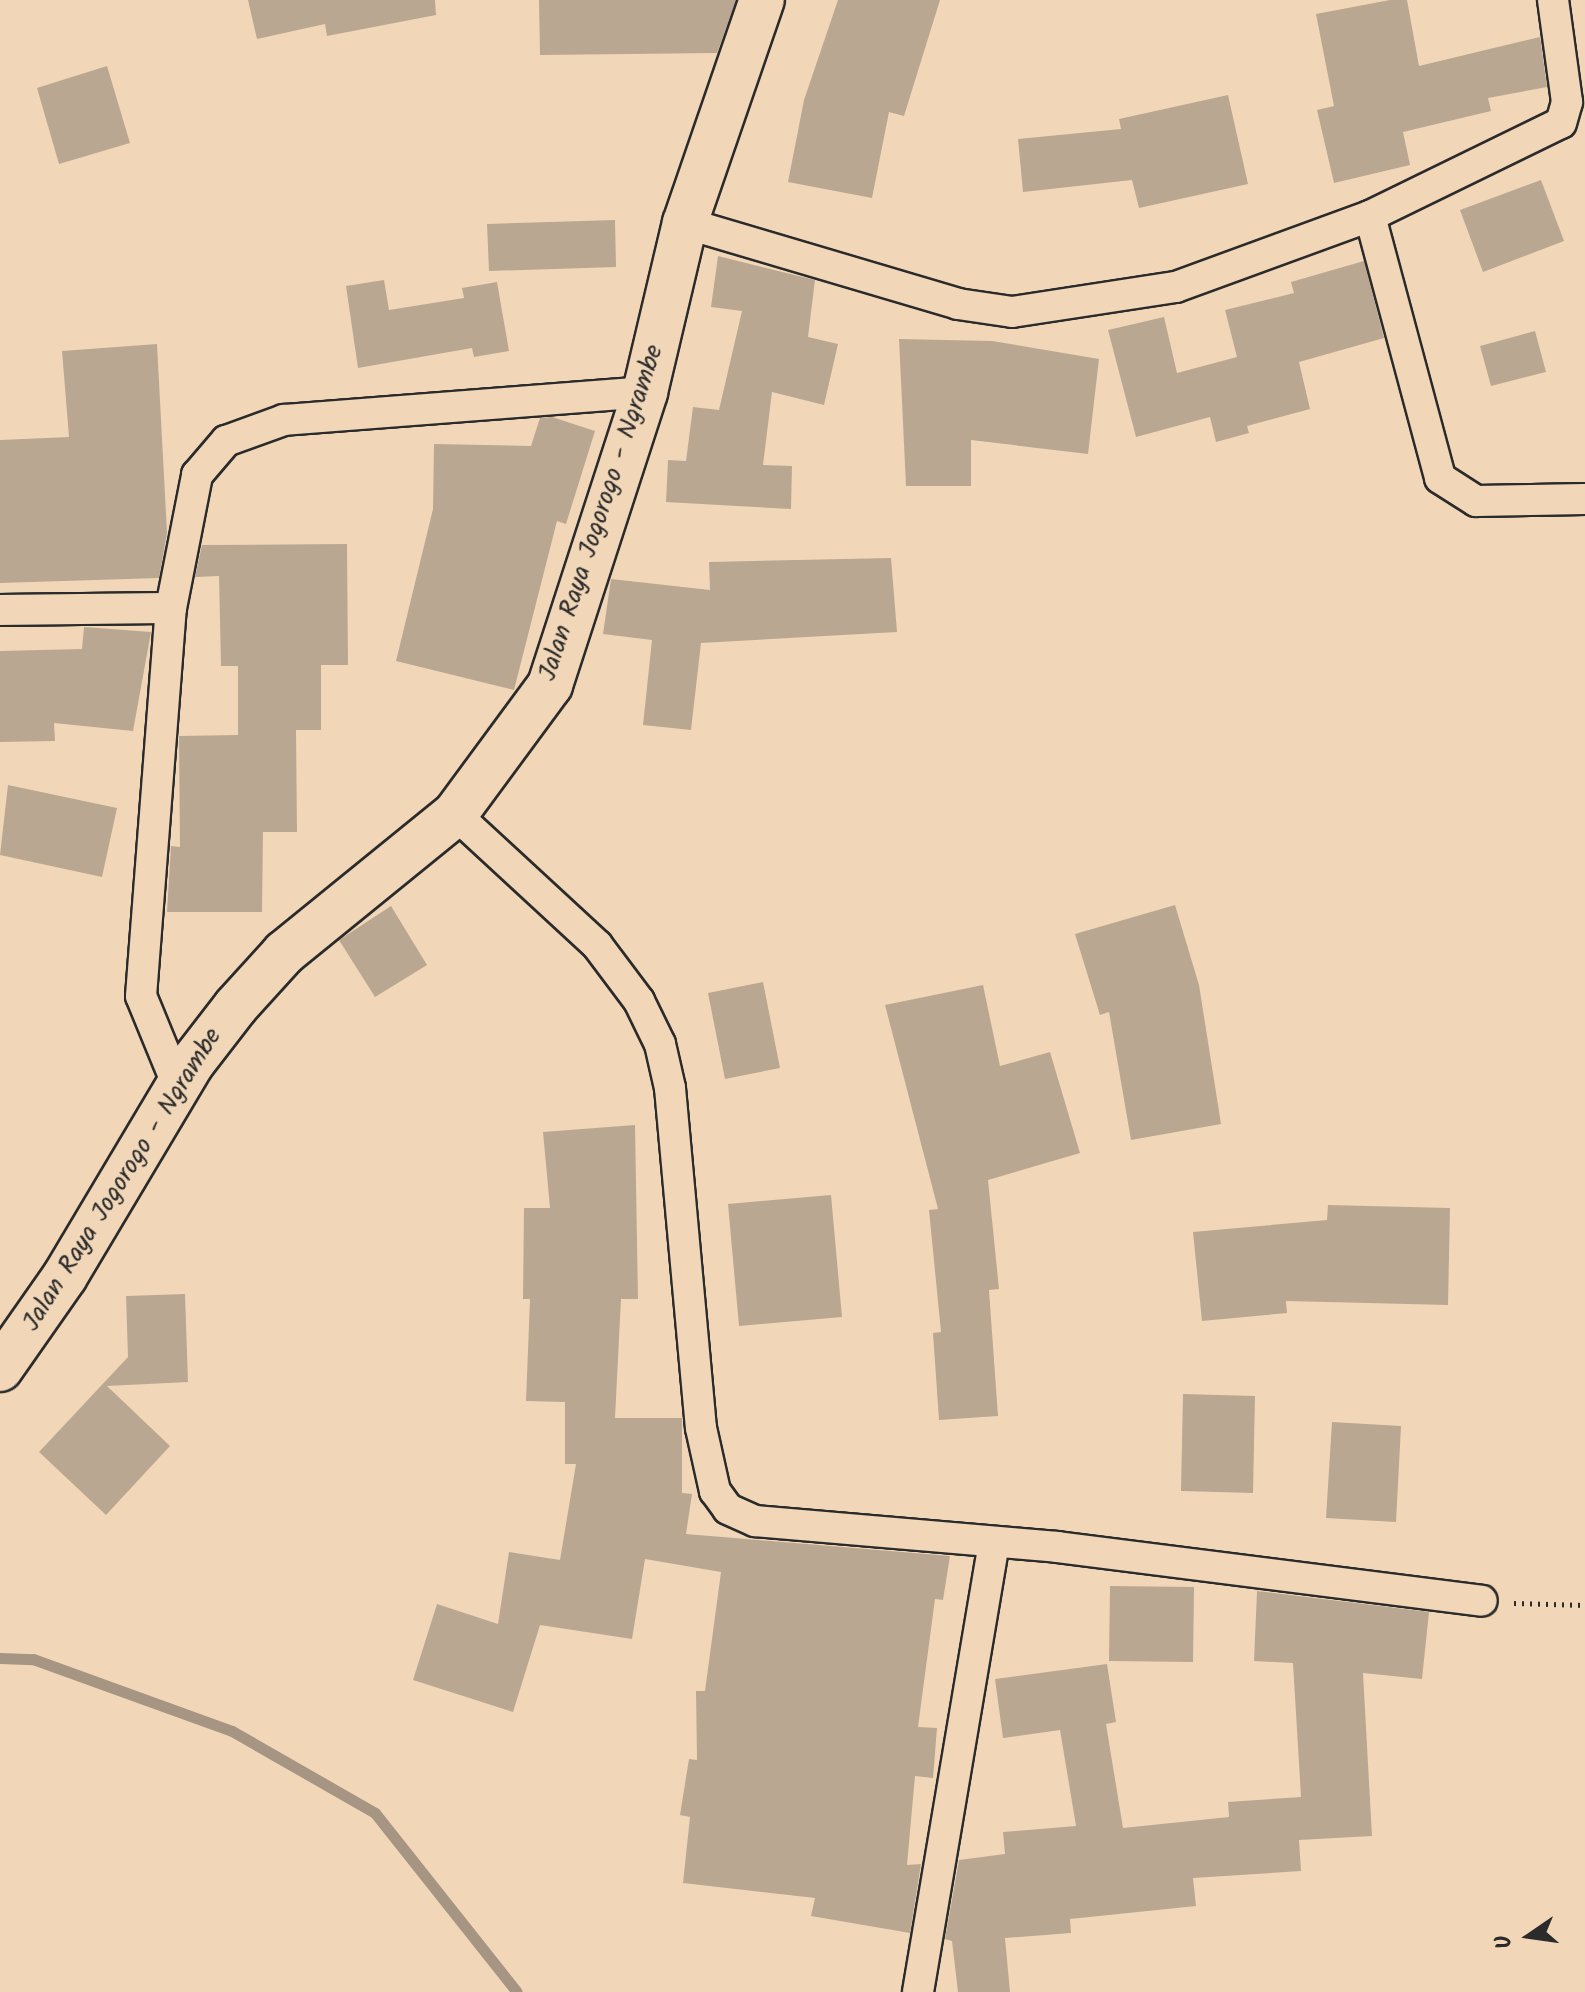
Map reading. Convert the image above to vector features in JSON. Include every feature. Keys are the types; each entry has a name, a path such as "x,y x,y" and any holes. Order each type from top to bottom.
{"main road":[{"name":"Jalan Raya Jogorogo - Ngrambe","path":"0,1369 65,1276 178,1086 284,953 455,814 550,685 645,392 685,223 762,0"}],"street":[{"path":"685,223 958,304 1012,312 1176,287 1370,216 1561,123 1567,102 1553,0"},
{"path":"1370,216 1440,478 1476,501 1585,499"},
{"path":"178,1086 141,996 171,608 197,475 226,441 256,427 645,392"},
{"path":"0,610 171,608"},
{"path":"455,814 597,945 639,1001 660,1044 670,1088 701,1428 715,1491 728,1509 755,1521 994,1542 1482,1601"},
{"path":"918,1992 994,1542"}],"path":[{"path":"1482,1601 1585,1605"}],"building":[{"path":"248,0 435,0 436,15 327,36 325,24 257,39"},
{"path":"539,0 736,0 717,53 540,55"},
{"path":"838,0 940,0 904,116 889,112 872,198 788,182 804,100"},
{"path":"1390,0 1407,0 1419,66 1540,37 1547,87 1488,98 1491,111 1403,132 1410,165 1334,183 1317,110 1334,106 1316,14"},
{"path":"107,66 130,143 59,164 37,88"},
{"path":"1228,95 1248,184 1139,208 1132,180 1023,192 1018,139 1121,129 1119,119"},
{"path":"1541,180 1564,241 1483,272 1460,210"},
{"path":"615,220 616,267 489,271 487,224"},
{"path":"718,256 815,280 808,337 838,344 824,405 772,392 763,465 792,466 791,509 666,502 668,460 686,461 693,407 719,410 742,311 711,307"},
{"path":"1364,261 1384,338 1299,362 1310,409 1247,426 1249,433 1216,442 1210,417 1136,437 1108,330 1164,317 1177,373 1237,357 1225,310 1294,293 1291,282"},
{"path":"384,280 389,310 464,298 462,288 497,282 509,351 474,357 472,348 358,368 346,286"},
{"path":"1535,331 1546,372 1491,386 1480,346"},
{"path":"899,339 992,341 1099,359 1088,454 971,440 971,486 906,486"},
{"path":"157,344 167,533 159,578 0,583 0,440 69,437 62,351"},
{"path":"552,417 595,431 566,524 557,521 514,690 396,661 433,509 434,444 531,446 540,418"},
{"path":"347,544 348,665 321,665 321,730 296,730 297,832 263,832 262,912 167,912 171,846 180,847 179,736 238,735 238,666 221,666 219,576 195,577 202,545"},
{"path":"891,558 897,632 701,643 691,730 643,725 652,640 603,634 611,579 710,590 709,562"},
{"path":"84,627 151,632 133,731 54,723 55,741 0,742 0,651 82,649"},
{"path":"8,785 117,808 102,877 0,855"},
{"path":"1175,905 1199,985 1221,1124 1131,1140 1109,1012 1100,1015 1075,934"},
{"path":"391,906 427,965 375,997 339,940"},
{"path":"763,982 780,1068 725,1079 708,993"},
{"path":"983,985 1000,1066 1050,1052 1080,1153 988,1180 999,1289 989,1290 998,1416 939,1420 933,1333 941,1332 929,1210 938,1209 885,1005"},
{"path":"635,1125 638,1299 621,1299 615,1418 682,1418 682,1493 692,1494 686,1534 950,1556 943,1600 935,1599 918,1727 937,1728 933,1778 915,1776 907,1865 921,1864 910,1933 811,1916 815,1898 683,1883 690,1817 680,1815 689,1759 697,1760 696,1691 705,1691 721,1572 645,1559 632,1639 540,1625 513,1712 413,1680 437,1604 498,1624 509,1552 560,1560 576,1464 565,1464 565,1402 526,1401 530,1299 523,1299 524,1208 550,1208 543,1132"},
{"path":"831,1195 842,1317 739,1326 728,1204"},
{"path":"1328,1205 1450,1208 1448,1305 1286,1301 1287,1313 1202,1321 1193,1232 1327,1220"},
{"path":"185,1294 188,1382 107,1386 170,1446 106,1515 39,1452 128,1357 126,1296"},
{"path":"1183,1394 1255,1396 1253,1493 1181,1491"},
{"path":"1332,1422 1401,1426 1396,1522 1326,1518"},
{"path":"1110,1586 1194,1587 1193,1662 1109,1661"},
{"path":"1257,1591 1429,1612 1422,1679 1363,1673 1372,1836 1299,1840 1301,1871 1193,1878 1196,1906 1070,1919 1071,1933 1005,1938 1010,1992 958,1992 952,1941 945,1939 959,1860 1005,1854 1003,1832 1076,1826 1060,1730 1003,1738 995,1679 1107,1664 1116,1722 1106,1724 1123,1828 1229,1817 1228,1802 1301,1797 1293,1663 1254,1661"}],"waterway":[{"path":"0,1658 33,1659 232,1731 375,1813 517,1992"}]}
